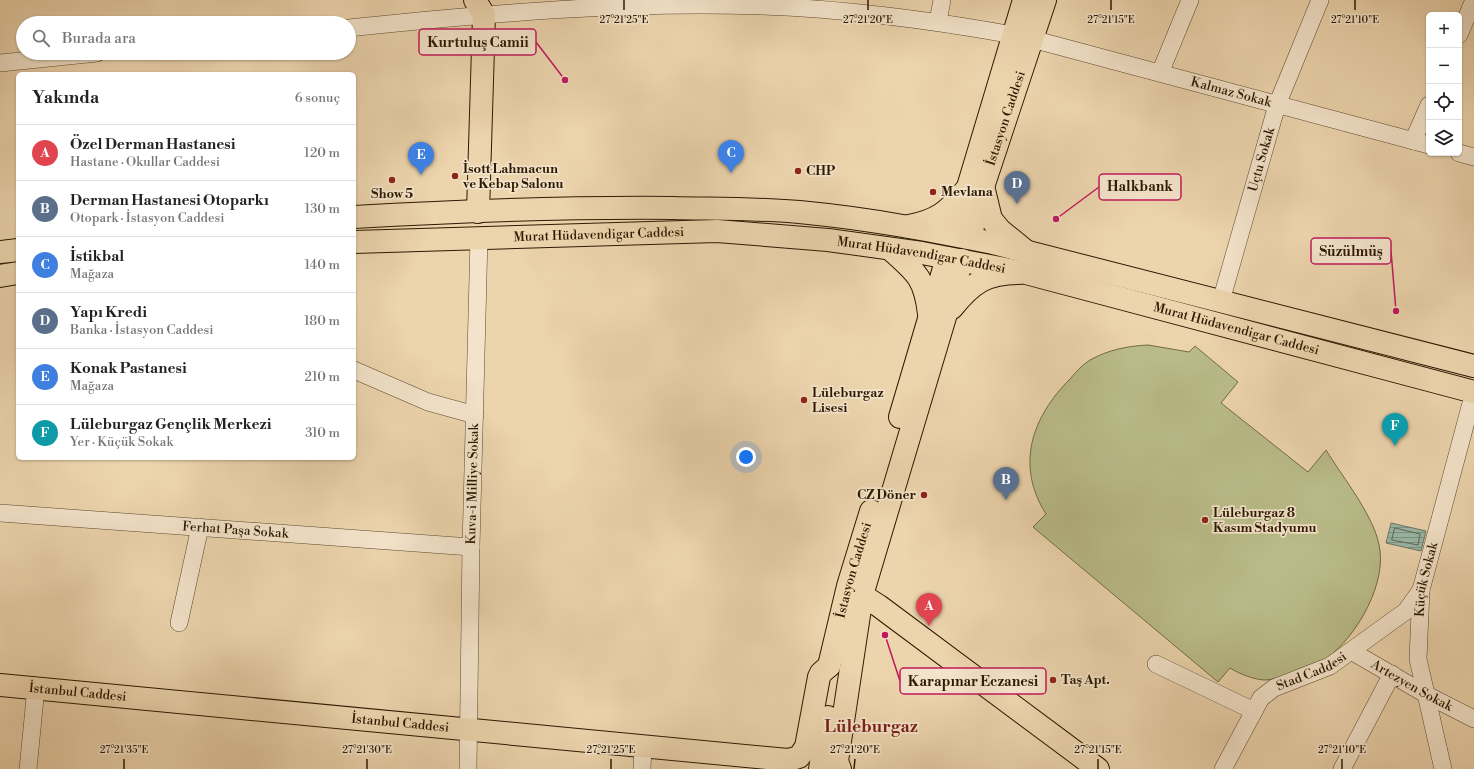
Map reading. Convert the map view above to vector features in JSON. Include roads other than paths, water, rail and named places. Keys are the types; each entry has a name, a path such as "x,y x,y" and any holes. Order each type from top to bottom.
{"main road":[{"name":"İstasyon Caddesi","path":"1023,37 1024,0"},
{"name":"İstasyon Caddesi","path":"830,765 835,672 829,666 855,590 976,187 1023,37 1045,0"},
{"path":"478,212 479,7"},
{"path":"890,249 916,272 938,316 976,282 1026,262 991,219 976,187 936,218 926,223 909,226"},
{"name":"Murat Hüdavendigar Caddesi","path":"356,217 571,208 757,209 844,216 909,226 962,236 1026,262 1474,392"},
{"name":"Murat Hüdavendigar Caddesi","path":"356,242 717,231 792,236 955,259 1026,262 1222,301 1474,366"},
{"path":"0,252 16,250"},
{"path":"0,276 16,274"},
{"path":"830,765 855,590 1098,769"},
{"path":"799,757 806,747 819,677 821,673 829,666"},
{"name":"İstanbul Caddesi","path":"0,685 788,760 799,757"}],"street":[{"path":"938,22 942,0"},
{"path":"1160,73 1190,0"},
{"name":"Uçtu Sokak","path":"1222,301 1277,105 1320,0"},
{"path":"1462,28 1474,0"},
{"name":"Kalmaz Sokak","path":"356,27 479,7 671,3 823,9 938,22 1023,37 1421,143"},
{"path":"0,63 29,60"},
{"path":"1421,143 1426,119"},
{"path":"1462,154 1474,157"},
{"name":"Kuva-i Milliye Sokak","path":"468,769 471,547 479,238"},
{"path":"356,371 428,402 475,415"},
{"name":"Küçük Sokak","path":"1442,769 1418,658 1421,590 1474,392"},
{"name":"Ferhat Paşa Sokak","path":"0,513 471,547"},
{"path":"179,623 200,527"},
{"name":"Stad Caddesi","path":"1223,769 1260,698 1274,688 1330,666 1406,611 1421,590"},
{"name":"Artezyen Sokak","path":"1351,651 1427,696 1474,719"},
{"path":"1156,664 1254,711"},
{"path":"1342,769 1392,674"},
{"path":"28,769 36,688"},
{"path":"642,769 643,746"},
{"name":"İstanbul Caddesi","path":"799,757 830,765"}],"water":[{"path":"1391,523 1426,531 1421,551 1386,543"}],"place":[{"name":"Kurtuluş Camii","path":"565,80"},
{"name":"CHP","path":"798,171"},
{"name":"İstikbal","path":"731,173"},
{"name":"Konak Pastanesi","path":"421,175"},
{"name":"İsott Lahmacun ve Kebap Salonu","path":"455,176"},
{"name":"Show 5","path":"392,180"},
{"name":"Mevlana","path":"933,192"},
{"name":"Yapı Kredi","path":"1017,204"},
{"name":"Halkbank","path":"1056,219"},
{"name":"Süzülmüş","path":"1396,311"},
{"name":"Lüleburgaz Lisesi","path":"804,400"},
{"name":"Lüleburgaz Gençlik Merkezi","path":"1395,446"},
{"name":"CZ Döner","path":"924,495"},
{"name":"Derman Hastanesi Otoparkı","path":"1006,500"},
{"name":"Lüleburgaz 8 Kasım Stadyumu","path":"1205,520"},
{"name":"Özel Derman Hastanesi","path":"929,626"},
{"name":"Karapınar Eczanesi","path":"885,635"},
{"name":"Taş Apt.","path":"1053,680"}],"district":[{"name":"Lüleburgaz","path":"871,727"}]}
